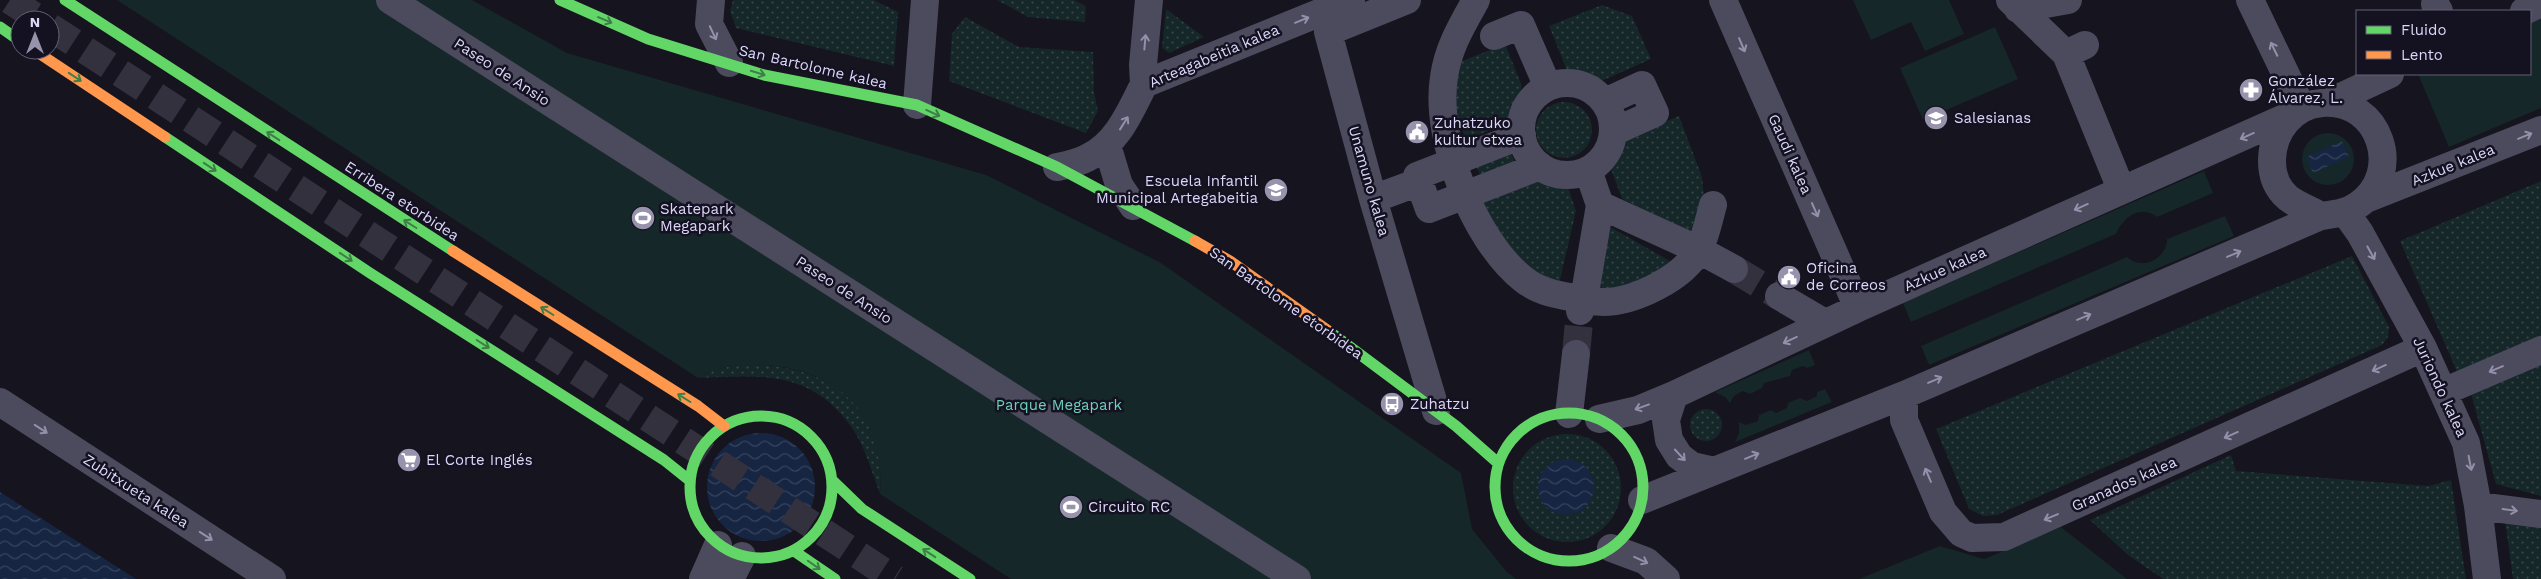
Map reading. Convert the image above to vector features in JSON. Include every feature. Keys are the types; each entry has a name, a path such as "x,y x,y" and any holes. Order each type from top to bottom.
{"street":[{"name":"Erribera etorbidea","path":"65,0 403,220 698,406 724,426"},
{"name":"Paseo de Ansio","path":"390,0 1297,579"},
{"path":"711,0 709,24 729,63"},
{"path":"917,105 925,0"},
{"path":"1144,84 1143,65 1149,0"},
{"name":"Unamuno kalea","path":"1407,0 1328,32 1373,199 1436,411"},
{"path":"1476,0 1456,36 1448,56 1443,79 1446,141 1474,216 1486,239 1499,257 1524,280 1543,291 1582,306 1625,299 1649,291 1670,279 1699,250 1713,205"},
{"name":"Gaudi kalea","path":"1723,0 1858,308"},
{"path":"2014,4 2068,0"},
{"path":"2250,0 2297,112"},
{"name":"San Bartolome kalea","path":"566,1 648,39 764,75 917,105 1057,168"},
{"name":"Arteagabeitia kalea","path":"1057,168 1087,159 1107,146 1124,124 1144,84 1342,2"},
{"path":"2014,4 2075,49 2121,189"},
{"path":"2526,10 2541,4"},
{"path":"1494,36 1521,25 1548,87"},
{"path":"49,60 370,273 664,460 690,480"},
{"path":"2330,102 2388,75"},
{"path":"1563,83 1579,85 1593,91 1605,102 1612,116 1613,132 1610,148 1601,161 1588,170 1574,175 1560,175 1540,166 1526,150 1522,136 1522,121 1527,107 1536,96 1548,87 1563,83"},
{"path":"1605,102 1642,85 1655,113 1613,132"},
{"path":"2330,102 2347,105 2364,116 2376,130 2383,166 2377,184 2344,209 2287,198 2277,182 2272,165 2272,147 2279,130 2297,112 2316,103 2330,102"},
{"name":"Azkue kalea","path":"1599,419 1638,410 1674,395 1858,308 2297,112"},
{"name":"Azkue kalea","path":"1642,500 1904,395 2344,209 2541,130"},
{"path":"1522,136 1417,176 1429,209 1540,166"},
{"path":"1107,146 1119,185 1134,206"},
{"name":"San Bartolome etorbidea","path":"1057,168 1134,206 1230,261 1343,341 1436,411 1498,463"},
{"path":"1582,306 1600,205 1588,170"},
{"path":"1373,199 1419,182"},
{"path":"1600,205 1699,250 1734,270"},
{"name":"Juriondo kalea","path":"2344,209 2360,233 2423,348 2466,443 2478,506 2487,579"},
{"path":"1779,296 1825,324"},
{"name":"Granados kalea","path":"1904,395 1904,420 1943,512 1961,533 1972,538 2004,537 2423,348"},
{"path":"2443,392 2541,350"},
{"path":"1569,414 1576,354"},
{"path":"1674,395 1666,420 1669,440 1679,456 1692,466 1714,471"},
{"name":"Zubitxueta kalea","path":"0,402 272,579"},
{"path":"1569,414 1599,419 1620,433 1634,452 1642,475 1642,500 1631,527 1611,548 1593,558 1573,562 1549,559 1527,549 1509,532 1498,511 1494,487 1498,463 1510,442 1528,425 1550,415 1569,414"},
{"path":"703,579 730,560 777,557 794,551 811,538 824,521 831,502 832,480 826,457 812,438 793,424 770,416 746,417 724,426 707,440 695,459 690,480 690,497 694,514 704,531 730,560"},
{"path":"832,480 862,509 970,579"},
{"path":"2478,506 2541,514"},
{"path":"1611,548 1646,561 1666,579"},
{"path":"794,551 835,579"},
{"path":"1573,562 1574,576"}],"green space":[{"name":"Parque Megapark","path":"117,0 472,0 567,53 986,175 1161,263 1461,473 1472,529 1506,571 1516,579 1011,579 880,494 880,467 875,442 866,421 853,402 836,388 815,376 791,369 764,365 730,367 698,378"},
{"path":"733,0 874,0 898,12 894,66 736,28 730,11"},
{"path":"997,0 1074,0 1086,6 1085,22 1028,17"},
{"path":"1853,0 1949,0 1964,34 1925,51 1911,22 1871,40"},
{"path":"1602,5 1632,16 1651,59 1597,83 1568,73 1549,26"},
{"path":"1166,9 1204,37 1169,53 1162,48"},
{"path":"965,17 1019,47 1093,52 1094,92 1098,111 1086,133 949,81 952,34"},
{"path":"2541,18 2541,108 2449,147 2418,75 2531,75 2531,23"},
{"path":"1995,27 2018,79 1923,120 1900,68"},
{"path":"1505,44 1522,86 1506,125 1466,139 1449,93 1452,65"},
{"path":"1564,102 1575,104 1584,110 1590,119 1592,130 1590,141 1584,150 1575,156 1564,158 1553,156 1544,150 1538,141 1536,130 1538,119 1544,110 1553,104"},
{"path":"1679,116 1702,177 1704,198 1689,235 1622,199 1611,169 1622,139"},
{"path":"2328,133 2338,135 2346,141 2352,149 2354,159 2352,169 2346,177 2338,183 2328,185 2318,183 2310,177 2304,169 2302,159 2304,149 2310,141 2318,135"},
{"path":"1508,146 1515,162 1481,177 1474,161"},
{"path":"2204,171 2213,193 2157,217 2145,212 2133,214 2123,222 2116,234 1911,322 1903,303"},
{"path":"1534,178 1568,187 1576,211 1558,288 1528,275 1478,202"},
{"path":"2541,181 2541,339 2458,374 2400,241"},
{"path":"2225,216 2234,236 1929,365 1921,346 2127,257 2140,263 2153,261 2163,252 2167,239"},
{"path":"1605,224 1670,261 1651,277 1590,295"},
{"path":"2352,256 2389,327 2388,337 2382,345 1997,515 1983,516 1969,509 1936,429"},
{"path":"1809,350 1815,365 1807,368 1803,366 1792,370 1790,376 1764,383 1762,388 1750,394 1743,391 1734,396 1730,403 1725,397 1715,392"},
{"path":"2541,359 2541,496 2496,484 2470,390"},
{"path":"753,364 782,367 808,374 831,384 850,398 864,416 874,438 880,464 880,494 857,435 836,409 820,395 784,380 764,377 698,378 725,367"},
{"path":"1825,389 1832,402 1735,442 1739,433 1739,422 1746,425 1758,421 1759,415 1771,410 1776,413 1787,408 1788,403 1800,398 1807,401 1817,396 1817,392"},
{"path":"1706,409 1718,413 1722,425 1718,437 1706,441 1694,437 1690,425 1694,413"},
{"path":"1567,434 1588,438 1605,450 1617,467 1621,488 1617,509 1605,526 1588,538 1567,542 1546,538 1529,526 1517,509 1513,488 1517,467 1529,450 1546,438"},
{"path":"2231,455 2236,471 2429,486 2451,480 2466,579 2163,579 2128,555 2090,520"},
{"path":"2505,520 2541,527 2541,579 2513,579"},
{"path":"2061,527 2127,579 1859,579 1940,546 1984,559"}],"water":[{"path":"2342,141 2349,157 2313,173 2306,157"},
{"path":"761,433 782,437 799,449 811,466 815,487 811,508 799,525 782,537 761,541 740,537 723,525 711,508 707,487 711,466 723,449 740,437"},
{"path":"1566,459 1577,461 1586,467 1592,476 1594,487 1592,498 1586,507 1577,513 1566,515 1555,513 1546,507 1540,498 1538,487 1540,476 1546,467 1555,461"},
{"path":"0,492 136,579 0,579"}],"tunnel":[{"path":"10,0 25,10"},
{"path":"60,34 895,579"},
{"path":"1734,269 1779,296"},
{"path":"1576,354 1580,311"}],"traffic: fast":[{"path":"65,0 453,251"},
{"path":"560,0 648,39 764,75 917,105 1057,167 1195,241"},
{"path":"0,27 10,34"},
{"path":"165,137 370,273 664,460 689,480"},
{"path":"1330,332 1456,426 1498,463"},
{"path":"1569,413 1583,414 1597,419 1621,435 1637,459 1642,473 1643,487 1642,501 1637,515 1621,539 1597,555 1583,560 1569,561 1555,560 1541,555 1517,539 1501,515 1496,501 1495,487 1496,473 1501,459 1517,435 1541,419 1555,414 1569,413"},
{"path":"761,416 775,417 788,421 811,437 827,460 831,473 832,487 831,501 827,514 811,537 788,553 775,557 761,558 747,557 734,553 711,537 695,514 691,501 690,487 691,473 695,460 711,437 734,421 747,417 761,416"},
{"path":"832,480 862,509 970,579"},
{"path":"794,551 835,579"}],"traffic: slow":[{"path":"49,60 165,137"},
{"path":"1195,241 1230,261 1330,332"},
{"path":"453,251 698,406 724,426"}],"place":[{"name":"González Álvarez, L.","path":"2251,90"},
{"name":"Salesianas","path":"1936,118"},
{"name":"Zuhatzuko kultur etxea","path":"1417,132"},
{"name":"Escuela Infantil Municipal Artegabeitia","path":"1276,190"},
{"name":"Skatepark Megapark","path":"643,218"},
{"name":"Oficina de Correos","path":"1789,277"},
{"name":"Zuhatzu","path":"1392,404"},
{"name":"El Corte Inglés","path":"409,460"},
{"name":"Circuito RC","path":"1071,507"}]}
